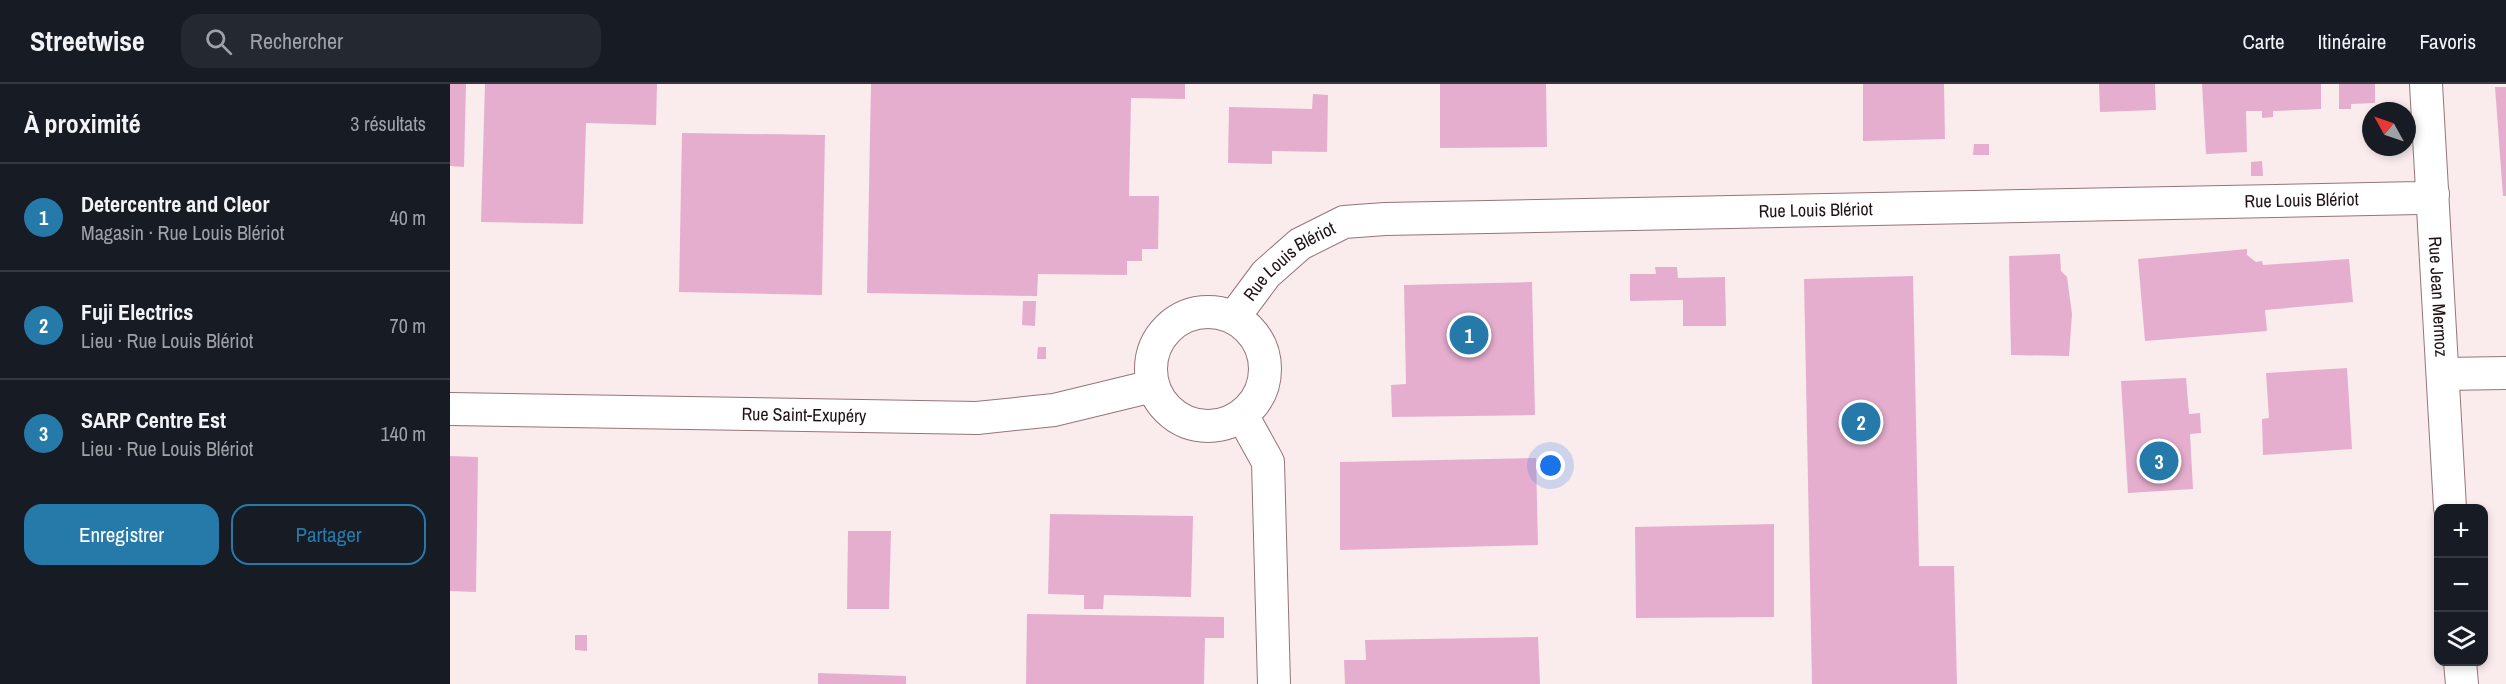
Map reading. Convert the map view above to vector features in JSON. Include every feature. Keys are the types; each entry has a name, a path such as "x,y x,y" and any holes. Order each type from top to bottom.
{"street":[{"name":"Rue Jean Mermoz","path":"2426,84 2450,504"},
{"name":"Rue Louis Blériot","path":"1234,317 1266,273 1300,244 1344,222 1385,219 2419,198 2433,194"},
{"path":"1216,311 1234,317 1250,328 1261,345 1266,364 1264,383 1256,401 1242,415 1226,423 1208,426 1190,423 1168,408 1153,386 1150,367 1155,348 1164,331 1179,319 1197,312 1216,311"},
{"path":"2443,374 2506,373"},
{"name":"Rue Saint-Exupéry","path":"450,409 977,418 1054,410 1153,386"},
{"path":"1242,415 1268,462 1274,684"},
{"path":"2460,666 2462,684"}],"building":[{"path":"450,84 466,84 464,167 450,166"},
{"path":"485,84 657,84 656,125 586,123 583,224 481,222"},
{"path":"871,84 1185,84 1185,99 1131,98 1129,196 1159,196 1158,249 1142,249 1142,261 1127,261 1127,275 1038,274 1037,296 867,293"},
{"path":"1440,84 1546,84 1547,147 1440,148"},
{"path":"1863,84 1944,84 1945,139 1863,141"},
{"path":"2099,84 2155,84 2156,110 2100,112"},
{"path":"2202,84 2321,84 2321,109 2273,111 2273,117 2262,118 2262,111 2246,111 2247,152 2206,154"},
{"path":"2339,84 2375,84 2375,102 2351,104 2351,109 2339,109"},
{"path":"2495,87 2506,87 2506,196 2503,196"},
{"path":"1313,94 1328,95 1327,152 1272,151 1272,164 1228,163 1229,107 1312,109"},
{"path":"682,133 825,135 822,295 679,292"},
{"path":"1974,144 1989,144 1989,155 1973,155"},
{"path":"2262,161 2263,176 2251,176 2251,162"},
{"path":"2247,249 2247,255 2256,262 2262,261 2263,265 2349,259 2353,302 2265,310 2267,331 2145,341 2138,259"},
{"path":"2060,254 2061,271 2067,277 2072,314 2069,356 2011,355 2009,256"},
{"path":"1655,267 1677,267 1678,278 1725,277 1726,326 1683,326 1683,300 1630,301 1630,274 1656,274"},
{"path":"1913,276 1919,566 1954,566 1957,684 1812,684 1804,279"},
{"path":"1532,282 1535,415 1392,417 1391,385 1406,384 1404,285"},
{"path":"1023,301 1036,301 1035,326 1022,325"},
{"path":"1038,347 1046,347 1046,359 1037,359"},
{"path":"2347,368 2352,449 2263,455 2262,419 2269,418 2266,373"},
{"path":"2186,378 2189,414 2200,413 2201,433 2190,434 2193,489 2128,493 2121,381"},
{"path":"450,456 478,457 476,592 450,591"},
{"path":"1536,458 1538,545 1340,550 1340,462"},
{"path":"1050,514 1193,516 1191,597 1104,595 1103,609 1084,609 1084,595 1048,594"},
{"path":"1774,524 1774,617 1636,618 1635,527"},
{"path":"848,531 891,531 889,609 847,609"},
{"path":"1027,614 1224,617 1224,638 1205,638 1204,684 1026,684"},
{"path":"575,635 587,635 587,651 575,650"},
{"path":"1538,637 1540,684 1345,684 1344,660 1366,660 1365,640"},
{"path":"818,673 906,676 906,684 818,684"}],"place":[{"name":"Detercentre and Cleor","path":"1469,335"},
{"name":"Fuji Electrics","path":"1861,422"},
{"name":"SARP Centre Est","path":"2159,461"}]}
